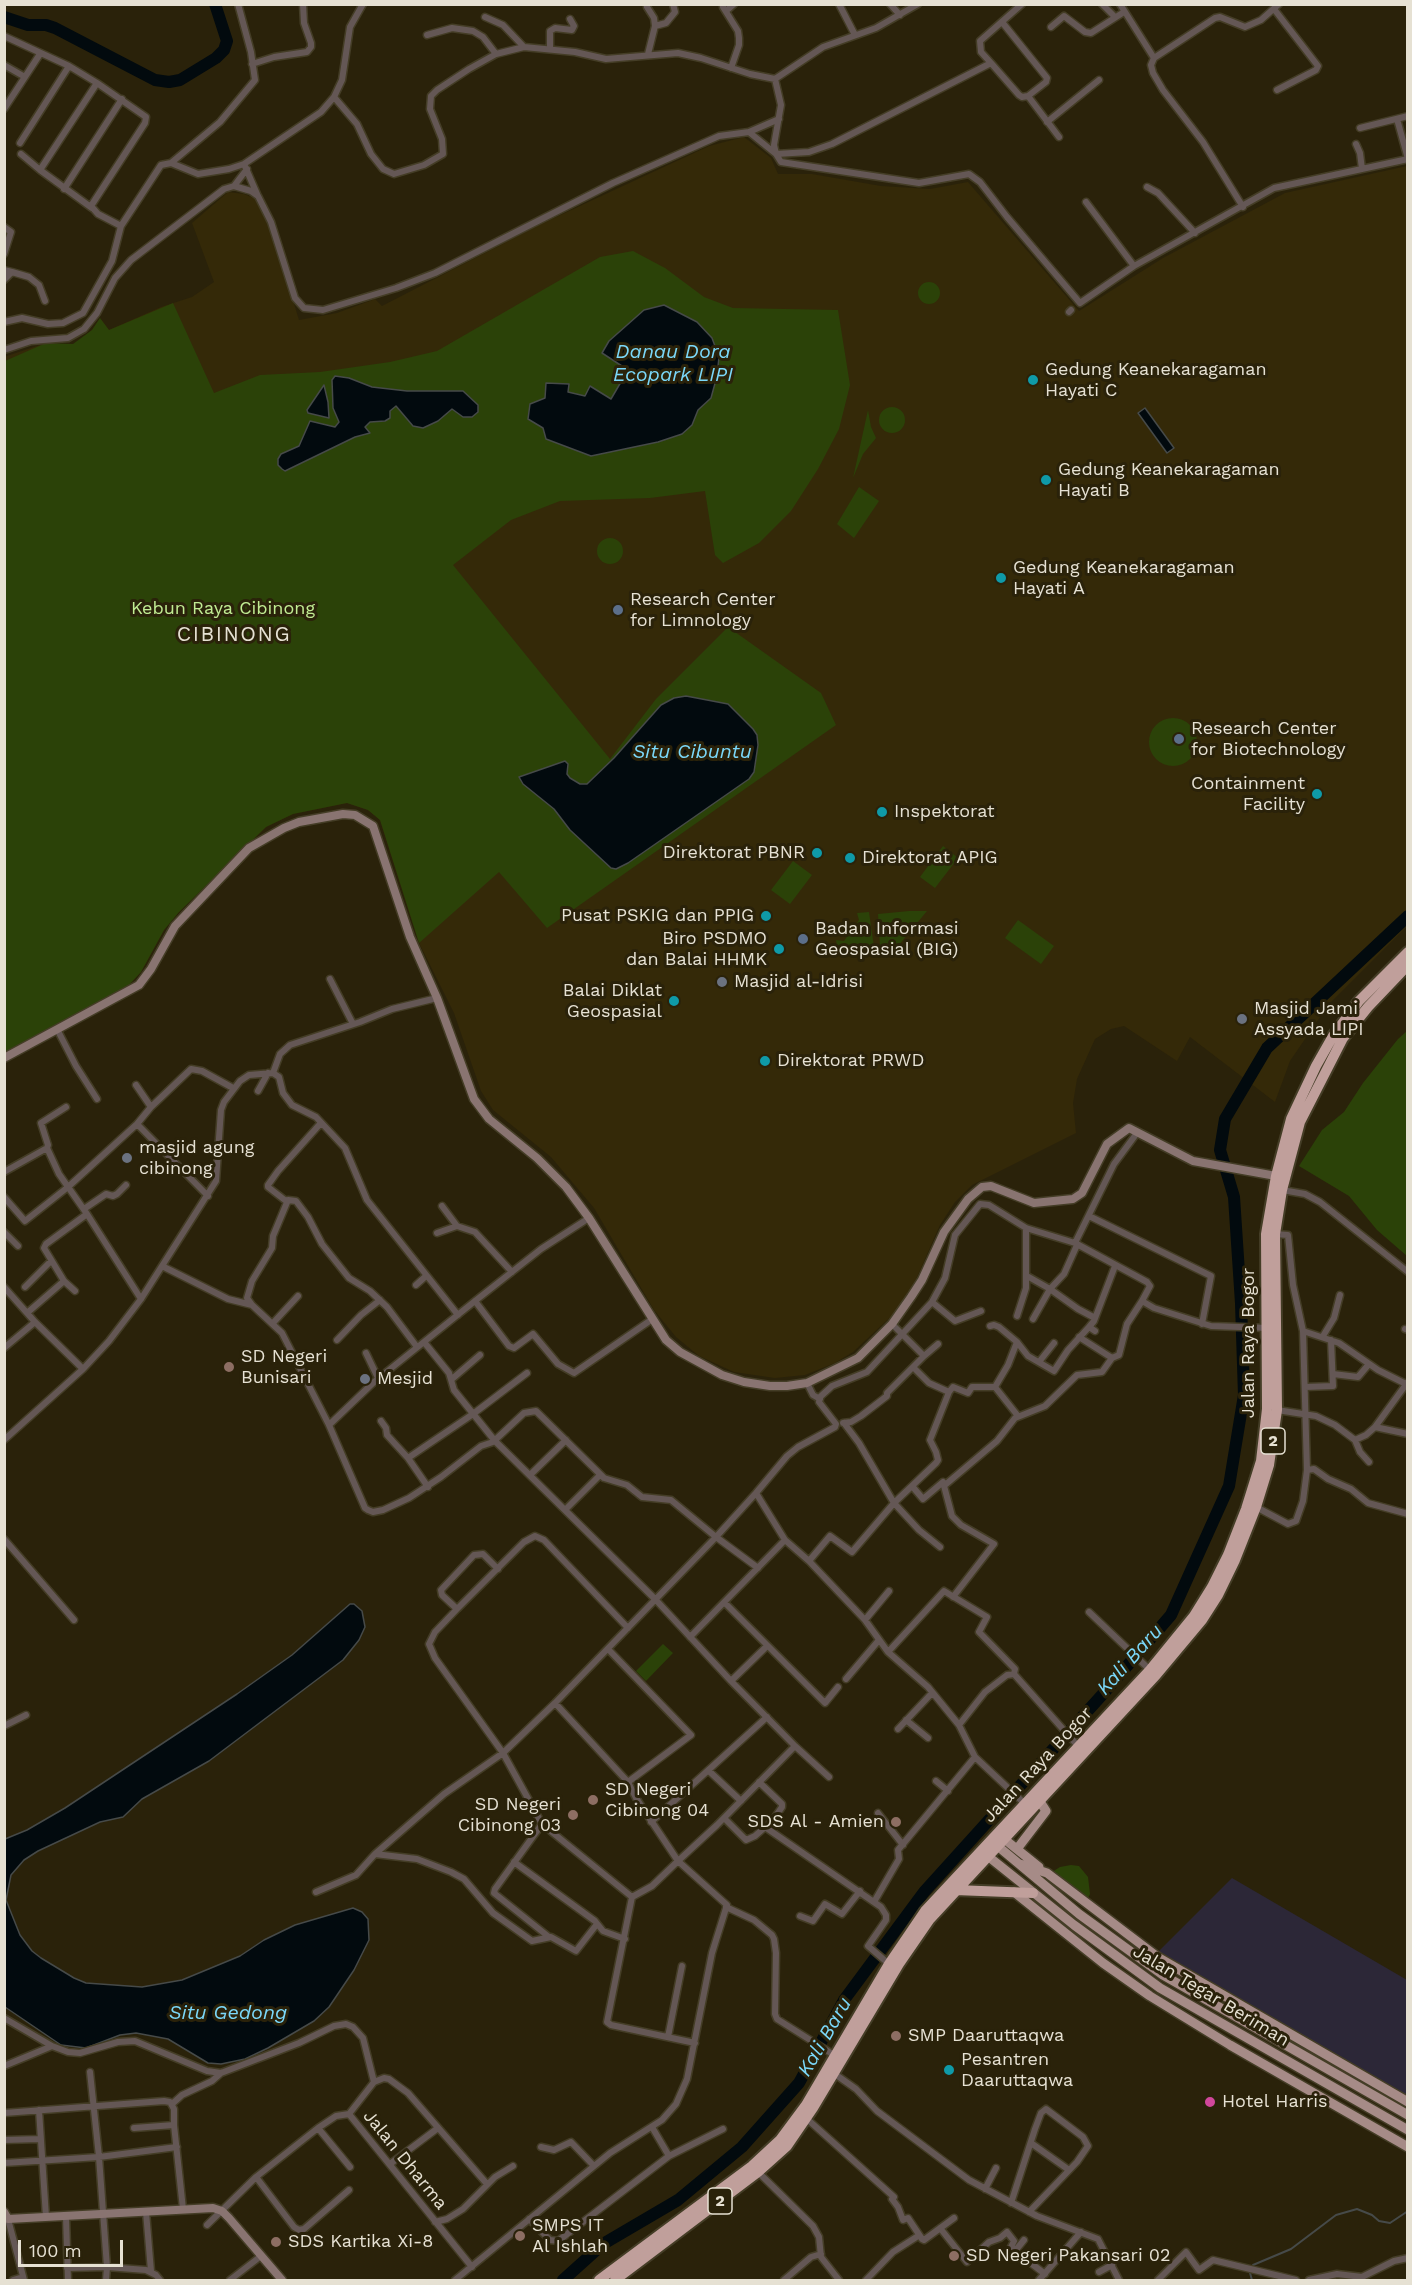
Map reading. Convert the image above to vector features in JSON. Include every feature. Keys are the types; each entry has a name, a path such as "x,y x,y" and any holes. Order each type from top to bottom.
{"highway":[{"name":"Jalan Raya Bogor","path":"997,1841 1021,1799 1048,1783 1156,1675 1202,1620 1235,1560 1256,1507 1268,1409 1266,1234 1268,1210 1291,1119 1333,1036 1359,1001 1407,952"},
{"name":"Jalan Raya Bogor","path":"599,2280 612,2277 787,2145 806,2118 830,2070 830,2052 884,1960 925,1911 1040,1800 1074,1742 1194,1616 1212,1587 1269,1465 1277,1410 1266,1328 1275,1234 1282,1190 1300,1122 1343,1038 1407,965"},
{"name":"Jalan Raya Bogor","path":"755,2169 794,2122 915,1938 983,1853"},
{"path":"955,1890 1033,1893"}],"main road":[{"path":"1017,1849 1046,1811 1040,1800"},
{"path":"997,1841 1017,1849 1047,1873"},
{"name":"Jalan Tegar Beriman","path":"997,1841 1018,1864 1130,1953 1163,1975 1407,2115"},
{"name":"Jalan Tegar Beriman","path":"983,1853 1074,1925 1161,1988 1407,2130"},
{"name":"Jalan Tegar Beriman","path":"1018,1864 1034,1867 1047,1873 1159,1958 1407,2102"},
{"name":"Jalan Tegar Beriman","path":"1014,1892 1150,1996 1407,2147"},
{"path":"1066,1934 1074,1925"}],"street":[{"path":"171,163 220,122 255,80 238,4"},
{"path":"252,64 274,57 307,52 311,43 304,23 303,4"},
{"path":"234,186 245,167 321,111 334,97 342,80 350,27 363,4"},
{"path":"655,26 666,24 675,12 673,4"},
{"path":"731,68 739,45 739,38 738,31 724,9 734,4"},
{"path":"839,4 855,35"},
{"path":"890,4 900,15"},
{"path":"334,97 357,124 371,154 388,173 394,174 423,165 443,154 444,149 430,109 431,96 469,69 496,54 524,47 550,48 606,59 648,54 689,55 775,79 823,47 876,28 918,4"},
{"path":"1002,22 1047,78 1046,82 1028,96 1019,95 981,52 981,41 1002,22 1022,4"},
{"path":"1102,4 1115,17"},
{"path":"1120,4 1154,58"},
{"path":"647,7 654,18 655,26 648,54"},
{"path":"1243,207 1203,142 1158,82 1151,70 1154,58 1215,18 1220,17 1245,27 1261,20 1277,7 1318,66 1316,70 1277,90"},
{"path":"1051,27 1064,16 1086,32 1091,33 1124,12"},
{"path":"485,17 503,25 524,47"},
{"path":"550,48 550,31 555,28 572,30 574,26 570,19"},
{"path":"427,35 452,28 473,31 483,37 496,54"},
{"path":"4,36 69,66 146,117 142,128 94,200 92,208"},
{"path":"4,109 7,101 40,54"},
{"path":"776,154 809,152 832,144 991,63"},
{"path":"4,65 25,77"},
{"path":"20,143 69,66"},
{"path":"775,79 781,105 774,145 776,154"},
{"path":"1047,122 1099,80"},
{"path":"40,170 97,83"},
{"path":"1028,96 1059,137"},
{"path":"64,189 122,99"},
{"path":"1360,128 1407,116"},
{"path":"245,167 271,222 295,298 308,310 323,309 396,288 435,273 675,154 719,136 749,132 779,119"},
{"path":"749,132 776,154 781,162 919,183 969,174 980,182 1080,303 1134,266 1281,186 1407,159 1396,119"},
{"path":"1356,144 1362,169"},
{"path":"21,154 64,189 122,226"},
{"path":"4,322 22,318 48,324 63,323 83,314 112,261 122,226 164,163 171,163 191,172 206,174 245,167"},
{"path":"4,350 31,340 68,338 84,328 97,313 115,278 132,260 224,189 234,186 251,191 258,196"},
{"path":"1147,187 1158,193 1194,233"},
{"path":"1086,202 1134,266"},
{"path":"4,227 12,232 4,254"},
{"path":"4,270 29,277 42,289 45,301"},
{"path":"4,279 12,272"},
{"path":"4,1058 142,983 175,926 249,848 299,822 343,814 355,815 373,826 410,937 437,999 474,1099 489,1119 554,1173 589,1218 651,1320 666,1340 680,1352 722,1375 744,1382 770,1386 807,1383 858,1358 892,1324 922,1280 944,1232 968,1199 982,1187 1002,1188 1034,1203 1073,1199 1082,1193 1109,1141 1129,1128 1193,1161 1276,1176"},
{"path":"330,979 353,1024"},
{"path":"258,1091 280,1054 290,1045 392,1009 437,999"},
{"path":"57,1029 76,1066 97,1098"},
{"path":"4,1197 25,1221 68,1187 137,1124 190,1069 202,1071 233,1088"},
{"path":"4,1440 83,1369 109,1341 141,1299 208,1196 217,1178 221,1110 233,1088 249,1075 270,1073 279,1077 287,1099 297,1108 316,1117 320,1124 345,1148 367,1200 458,1315"},
{"path":"136,1085 151,1107"},
{"path":"66,1107 41,1124 47,1148 59,1174 141,1299"},
{"path":"137,1124 208,1196"},
{"path":"286,1201 268,1185 320,1124"},
{"path":"1034,1319 1050,1289 1064,1274 1114,1164 1137,1133"},
{"path":"4,1172 47,1148"},
{"path":"75,1292 64,1281 51,1261 44,1249 45,1245 106,1194 113,1196 126,1185"},
{"path":"1282,1190 1305,1194 1320,1202 1407,1272"},
{"path":"286,1201 290,1199 296,1202 308,1217 322,1244 349,1278 380,1300 417,1347"},
{"path":"286,1201 273,1236 272,1248 258,1267 247,1298 282,1333 329,1425 365,1508 373,1512 383,1510 428,1487 481,1446 495,1440 524,1413 531,1410 540,1413 600,1475 627,1485 642,1497 671,1500 758,1568"},
{"path":"836,1424 819,1403 824,1392 832,1386 867,1372 932,1302 945,1278 955,1235 980,1204 989,1205 1026,1228 1076,1244 1149,1283 1142,1301 1128,1324 1119,1355 1112,1358 1102,1371 1077,1374 1045,1406 1018,1416 997,1441 945,1485"},
{"path":"442,1206 457,1226 475,1232 512,1272"},
{"path":"1089,1216 1211,1276 1202,1324"},
{"path":"329,1425 378,1378 512,1272 570,1229 589,1218"},
{"path":"438,1233 457,1226"},
{"path":"1017,1316 1026,1288 1026,1228"},
{"path":"4,1232 18,1246"},
{"path":"1256,1507 1288,1524 1296,1521 1303,1501 1307,1470 1303,1331 1293,1285 1288,1235 1275,1234"},
{"path":"25,1287 51,1261"},
{"path":"162,1266 228,1299 252,1305"},
{"path":"990,1326 996,1326 1017,1342 1028,1356 1054,1371 1079,1337 1092,1329 1115,1266"},
{"path":"416,1285 426,1276"},
{"path":"1027,1276 1050,1289 1078,1310 1095,1318"},
{"path":"27,1313 64,1281"},
{"path":"4,1287 35,1322 83,1369"},
{"path":"1323,1336 1334,1318 1336,1301 1340,1295"},
{"path":"273,1323 298,1296"},
{"path":"337,1340 361,1315 380,1300"},
{"path":"475,1301 509,1346 514,1348 533,1334 558,1364 574,1374 651,1320"},
{"path":"1142,1301 1154,1308 1202,1324 1266,1328"},
{"path":"932,1302 955,1321 981,1311"},
{"path":"4,1348 35,1322"},
{"path":"892,1324 924,1356"},
{"path":"1303,1331 1331,1340 1407,1384 1375,1427 1366,1436 1355,1440"},
{"path":"1079,1337 1112,1358"},
{"path":"1305,1387 1332,1387 1331,1340"},
{"path":"424,1342 447,1370 454,1390 495,1440 655,1599 795,1746 829,1777"},
{"path":"995,1387 1008,1365 1017,1342"},
{"path":"1039,1362 1054,1343"},
{"path":"316,1892 356,1875 375,1854 444,1794 503,1753 555,1703 716,1537 792,1451 834,1428 836,1424 861,1416 887,1395 938,1344"},
{"path":"366,1353 378,1378"},
{"path":"452,1379 480,1355"},
{"path":"1333,1374 1358,1377 1369,1364"},
{"path":"913,1367 929,1383 950,1392"},
{"path":"408,1458 473,1414 527,1373"},
{"path":"807,1383 813,1395 820,1399"},
{"path":"809,1561 830,1536 852,1552 894,1503 938,1460 930,1440 952,1387 968,1393 972,1387 995,1387"},
{"path":"995,1387 1018,1416"},
{"path":"1277,1410 1316,1416 1330,1423 1355,1440 1360,1452 1368,1462"},
{"path":"381,1421 386,1428 387,1435 408,1458 428,1487"},
{"path":"844,1423 859,1443 894,1503 919,1530 940,1547"},
{"path":"1375,1427 1407,1434"},
{"path":"530,1475 566,1440"},
{"path":"1307,1470 1314,1469 1328,1479 1345,1485 1368,1503 1407,1514"},
{"path":"566,1509 600,1475"},
{"path":"912,1486 922,1499 940,1483 943,1482 945,1485"},
{"path":"945,1485 949,1509 955,1519 994,1545 953,1597"},
{"path":"756,1493 785,1540 809,1561 865,1620 888,1652 917,1676 959,1725 975,1757 1021,1799"},
{"path":"628,1628 541,1537 535,1536 528,1539 457,1609 431,1637 430,1646 435,1658 503,1753 542,1824 633,1897"},
{"path":"4,1539 74,1620"},
{"path":"690,1637 785,1540"},
{"path":"457,1609 442,1595 441,1590 474,1555 483,1554 498,1569"},
{"path":"865,1620 889,1591"},
{"path":"888,1652 944,1591 987,1617 979,1632 1015,1668 1014,1674"},
{"path":"725,1603 825,1703 838,1687"},
{"path":"1089,1612 1146,1667"},
{"path":"846,1679 879,1640"},
{"path":"731,1681 767,1646"},
{"path":"608,1648 691,1735 627,1782"},
{"path":"1014,1674 1074,1742"},
{"path":"959,1725 986,1692 1007,1675 1014,1674"},
{"path":"898,1729 932,1693"},
{"path":"555,1703 627,1782 678,1861 719,1896 726,1907 754,1920 772,1935 776,1953 775,2017 784,2025 830,2052"},
{"path":"4,1726 26,1716"},
{"path":"651,1822 767,1717"},
{"path":"906,1720 928,1738"},
{"path":"695,2043 611,2025 607,2022 633,1897 652,1886 795,1746"},
{"path":"874,1902 899,1859 898,1850 975,1757"},
{"path":"709,1771 741,1801"},
{"path":"936,1781 948,1791"},
{"path":"724,1818 747,1840 765,1827 782,1804 759,1782"},
{"path":"878,1813 903,1845"},
{"path":"542,1824 495,1888 494,1893 549,1937 576,1951 597,1924"},
{"path":"765,1827 881,1907 887,1917 868,1946 884,1960"},
{"path":"375,1854 417,1859 451,1872 464,1880 493,1913 530,1940 549,1937"},
{"path":"514,1862 560,1894 603,1931 625,1939"},
{"path":"800,1916 813,1922 825,1904 842,1914 860,1891"},
{"path":"455,2280 622,2144 652,2127 676,2104 687,2079 712,1953 726,1907"},
{"path":"668,2037 682,1966"},
{"path":"4,2018 52,2046 68,2052 80,2053 118,2042 135,2041 207,2071 221,2073"},
{"path":"172,2104 182,2096 212,2081 221,2073 342,2024 353,2027 363,2038 374,2082"},
{"path":"4,2066 52,2046"},
{"path":"830,2070 856,2089 883,2116 969,2180 1029,2212 1098,2239 1119,2280"},
{"path":"90,2072 104,2214 106,2280"},
{"path":"349,2114 374,2082 387,2078 408,2093 487,2184"},
{"path":"4,2113 164,2101 172,2104"},
{"path":"172,2104 183,2209"},
{"path":"1011,2203 1041,2113 1046,2109 1083,2137 1088,2146 1084,2154 1029,2212"},
{"path":"39,2110 46,2217"},
{"name":"Jalan Dharma","path":"207,2225 256,2177 318,2128 336,2116 349,2114 472,2266"},
{"path":"806,2118 894,2197 892,2199 903,2220 908,2218 918,2236 924,2240 954,2218"},
{"path":"134,2128 174,2126"},
{"path":"652,2127 669,2156"},
{"path":"318,2128 350,2167"},
{"path":"390,2164 438,2128"},
{"path":"529,2218 550,2240 558,2241 669,2156 723,2129"},
{"path":"4,2140 40,2139"},
{"path":"541,2146 554,2150 571,2142 594,2166"},
{"path":"1031,2143 1069,2170"},
{"path":"4,2163 99,2157 177,2147"},
{"path":"435,2222 447,2219 463,2210 487,2184 513,2166"},
{"path":"985,2188 996,2168"},
{"path":"755,2169 813,2226 819,2237 820,2254 838,2280"},
{"path":"256,2177 294,2227 299,2230 304,2229 349,2190"},
{"path":"13,2280 24,2279 8,2238 6,2215 66,2217 208,2207 222,2211 282,2280"},
{"path":"146,2211 151,2271"},
{"path":"66,2217 68,2280"},
{"path":"940,2228 967,2262 989,2242 1000,2238 1007,2232 1014,2241 1011,2247 1045,2274"},
{"path":"1039,2280 1081,2232"},
{"path":"866,2280 893,2252 918,2236"},
{"path":"1015,2251 1024,2240"},
{"path":"1158,2280 1186,2252 1199,2270 1213,2260 1296,2280"},
{"path":"784,2280 811,2257 820,2254"},
{"path":"230,2280 261,2256"},
{"path":"1310,2280 1337,2274 1362,2279 1395,2261 1407,2258"},
{"path":"1099,2272 1112,2265"},
{"path":"67,2268 107,2267 151,2271 160,2280"}],"shaded area":[{"path":"744,137 771,158 778,174 812,174 881,186 930,189 968,182 1079,311 1163,258 1285,193 1407,166 1407,926 1329,1004 1290,1061 1275,1102 1190,1037 1177,1061 1124,1026 1111,1029 1095,1039 1077,1079 1073,1103 1076,1133 972,1185 955,1202 940,1225 911,1291 898,1310 853,1352 835,1363 805,1375 775,1378 734,1372 699,1356 676,1337 654,1310 594,1208 551,1157 493,1110 481,1091 454,1013 419,943 380,820 368,810 347,803 293,814 266,827 179,912 164,930 141,972 129,985 5,1052 4,357 46,343 73,345 92,330 100,318 109,330 161,307 192,297 214,282 192,223 228,192 244,194 256,199 271,228 299,320 337,313 375,299 382,306 541,224 709,146"},
{"path":"1232,1878 1407,1980 1407,2097 1158,1952"}],"green space":[{"name":"Kebun Raya Cibinong","path":"633,251 665,268 704,297 733,308 838,310 850,385 839,429 818,469 791,511 759,543 723,563 715,555 705,491 650,498 560,501 511,520 453,565 610,759 656,699 728,627 821,693 836,725 547,928 499,872 419,943 380,820 368,810 347,803 293,814 266,827 179,912 164,930 141,972 129,985 5,1052 5,361 46,343 73,344 92,330 100,318 109,330 173,303 214,393 260,375 320,372 390,362 437,351 600,257"},
{"path":"929,282 937,285 940,293 937,301 929,304 921,301 918,293 921,285"},
{"path":"892,407 901,411 905,420 901,429 892,433 883,429 879,420 883,411"},
{"path":"868,410 876,438 863,454 853,478"},
{"path":"859,487 879,501 854,538 837,524"},
{"path":"610,538 619,542 623,551 619,560 610,564 601,560 597,551 601,542"},
{"path":"1168,718 1178,718 1190,725 1197,737 1197,747 1190,759 1178,766 1168,766 1153,755 1149,747 1149,737 1160,722"},
{"path":"943,846 958,858 935,888 920,877"},
{"path":"793,861 812,875 790,904 771,890"},
{"path":"927,911 898,946 880,946 878,914"},
{"path":"869,912 874,947 838,952 836,940 844,941 859,920 857,913"},
{"path":"1018,920 1054,946 1041,964 1005,938"},
{"path":"1407,1031 1407,1256 1377,1230 1349,1196 1299,1166 1322,1130 1344,1112 1363,1083"},
{"path":"663,1644 673,1653 646,1681 636,1671"},
{"path":"1079,1866 1088,1877 1090,1894 1087,1901 1049,1874 1060,1867"}],"water":[{"name":"Danau Dora Ecopark LIPI","path":"664,305 697,322 712,338 719,357 711,398 698,410 692,425 682,434 658,442 591,456 546,439 543,428 528,419 530,404 545,398 546,383 569,384 568,392 585,396 590,386 611,399 628,370 602,353 609,341 644,310"},
{"path":"335,376 349,378 372,387 407,391 463,391 478,405 478,412 472,417 463,417 452,409 438,421 423,428 413,426 396,406 390,411 390,418 385,421 370,422 365,427 370,433 355,437 285,471 278,465 278,459 281,454 299,446 310,421 335,427 339,422 333,408 332,380"},
{"path":"324,385 329,418 308,413 307,410"},
{"path":"1145,408 1174,448 1167,453 1138,413"},
{"name":"Situ Cibuntu","path":"686,696 728,704 753,729 757,735 758,745 754,772 749,779 628,863 616,869 611,868 570,830 554,809 523,784 519,777 565,761 568,764 567,774 570,778 580,784 587,784 614,758 661,705 674,698"},
{"name":"Situ Gedong","path":"350,1604 354,1604 362,1611 365,1627 359,1640 343,1660 209,1761 142,1799 123,1817 100,1822 24,1860 11,1875 6,1900 20,1935 32,1951 41,1958 86,1983 142,1987 182,1980 240,1956 264,1940 295,1925 353,1908 362,1912 368,1919 369,1940 354,1970 329,2007 314,2021 268,2048 245,2059 221,2064 208,2063 168,2039 136,2033 120,2035 86,2048 61,2045 5,2007 5,1839 27,1830 65,1808 237,1694 292,1655"}],"waterway":[{"path":"4,17 28,25 46,25 55,28 155,80 169,82 180,80 216,58 224,50 227,41 215,4"},
{"name":"Kali Baru","path":"563,2280 603,2244 678,2200 742,2147 799,2083 844,2000 924,1892 1171,1615 1229,1486 1244,1395 1234,1197 1220,1150 1225,1119 1267,1048 1408,916"},
{"path":"1252,2280 1250,2273 1253,2265 1291,2249 1336,2215 1357,2209 1372,2215 1379,2221 1390,2223 1408,2211"}],"place":[{"name":"Gedung Keanekaragaman Hayati C","path":"1033,380"},
{"name":"Gedung Keanekaragaman Hayati B","path":"1046,480"},
{"name":"Gedung Keanekaragaman Hayati A","path":"1001,578"},
{"name":"Research Center for Limnology","path":"618,610"},
{"name":"Research Center for Biotechnology","path":"1179,739"},
{"name":"Containment Facility","path":"1317,794"},
{"name":"Inspektorat","path":"882,812"},
{"name":"Direktorat PBNR","path":"817,853"},
{"name":"Direktorat APIG","path":"850,858"},
{"name":"Pusat PSKIG dan PPIG","path":"766,916"},
{"name":"Badan Informasi Geospasial (BIG)","path":"803,939"},
{"name":"Biro PSDMO dan Balai HHMK","path":"779,949"},
{"name":"Masjid al-Idrisi","path":"722,982"},
{"name":"Balai Diklat Geospasial","path":"674,1001"},
{"name":"Masjid Jami Assyada LIPI","path":"1242,1019"},
{"name":"Direktorat PRWD","path":"765,1061"},
{"name":"masjid agung cibinong","path":"127,1158"},
{"name":"SD Negeri Bunisari","path":"229,1367"},
{"name":"Mesjid","path":"365,1379"},
{"name":"SD Negeri Cibinong 04","path":"593,1800"},
{"name":"SD Negeri Cibinong 03","path":"573,1815"},
{"name":"SDS Al - Amien","path":"896,1822"},
{"name":"SMP Daaruttaqwa","path":"896,2036"},
{"name":"Pesantren Daaruttaqwa","path":"949,2070"},
{"name":"Hotel Harris","path":"1210,2102"},
{"name":"SMPS IT Al Ishlah","path":"520,2236"},
{"name":"SDS Kartika Xi-8","path":"276,2242"},
{"name":"SD Negeri Pakansari 02","path":"954,2256"}],"district":[{"name":"CIBINONG","path":"234,635"}]}
